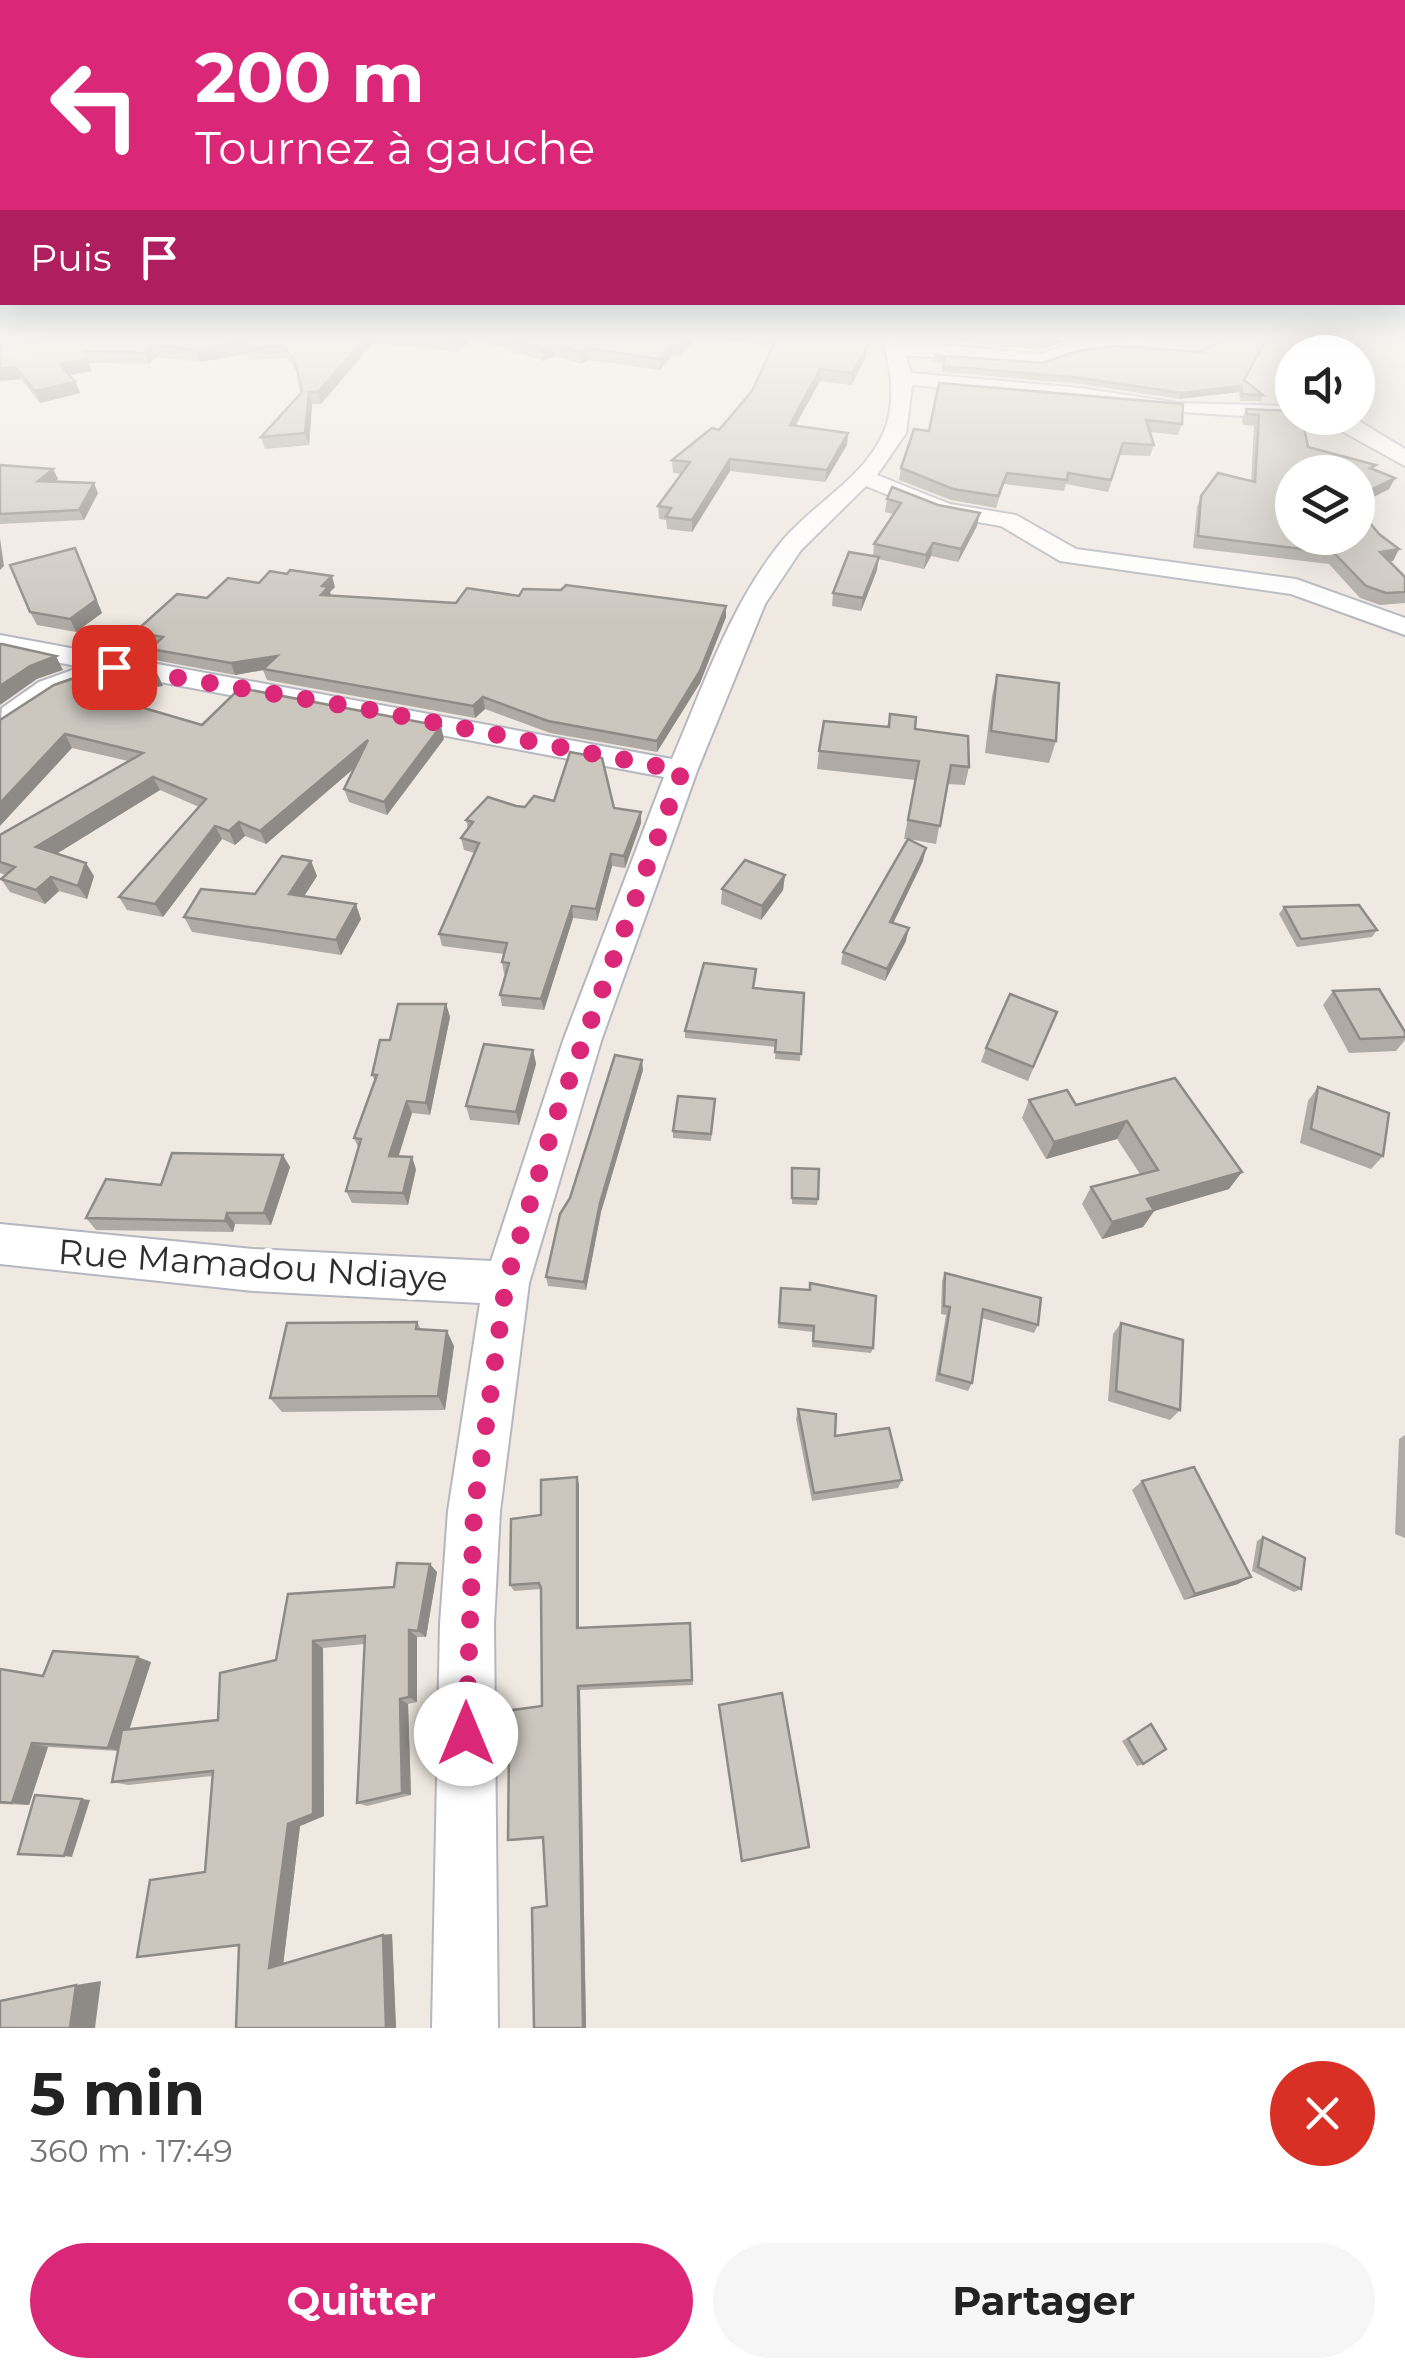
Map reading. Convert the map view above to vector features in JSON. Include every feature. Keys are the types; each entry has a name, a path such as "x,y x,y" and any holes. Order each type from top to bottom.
{"street":[{"path":"465,2028 467,1624 474,1511 506,1283 557,1114 682,771 764,581 792,545 884,454 895,434"},
{"path":"1368,435 1405,459"},
{"path":"862,477 945,510 1008,520 1070,556 1296,587 1405,628"},
{"path":"0,642 114,667 366,709 682,771"},
{"path":"0,726 27,699 68,676 114,667"},
{"name":"Rue Mamadou Ndiaye","path":"0,1244 189,1268 506,1283"}],"building":[{"path":"705,434 848,434 827,470 730,459 692,520 666,517 671,508 658,506 690,462 672,460"},
{"path":"912,434 1150,434 1154,445 1123,443 1111,480 1068,473 1067,480 1007,473 998,496 953,489 901,468"},
{"path":"1258,434 1306,435 1308,447 1338,455 1275,455 1275,546 1198,536 1201,496 1218,473 1255,482"},
{"path":"0,465 53,469 38,481 94,483 79,510 0,514"},
{"path":"1375,470 1395,478 1375,488"},
{"path":"892,487 938,505 980,513 961,549 933,543 926,555 874,544 901,503 887,499"},
{"path":"1375,529 1399,549 1380,552 1405,577 1405,592 1386,593 1366,586 1336,555 1375,555"},
{"path":"75,548 96,600 70,619 30,612 10,565"},
{"path":"849,552 879,557 863,598 833,593"},
{"path":"290,570 332,576 322,586 328,587 321,595 456,603 467,588 519,596 523,589 561,590 566,585 726,606 700,671 657,741 548,721 483,697 473,706 263,669 277,656 231,663 150,649 163,637 135,632 177,594 207,598 228,578 259,583 270,571 287,574"},
{"path":"0,644 56,656 30,666 0,686"},
{"path":"121,659 153,664 105,672"},
{"path":"83,675 95,683 72,687 202,725 240,688 441,726 384,802 344,789 368,740 260,831 239,822 229,831 215,826 155,904 119,897 206,799 153,777 36,847 86,863 78,886 51,877 36,890 1,879 15,867 0,862 0,835 143,753 65,734 0,803 0,720 54,685"},
{"path":"997,675 1059,683 1056,741 991,731"},
{"path":"890,714 916,717 915,729 968,736 969,767 951,765 940,826 908,820 919,761 819,751 824,721 889,727"},
{"path":"570,752 602,758 614,808 641,812 624,856 611,854 596,909 572,906 541,999 500,995 509,963 502,962 507,943 439,934 479,843 461,838 473,822 466,820 488,797 525,807 534,796 554,801"},
{"path":"908,839 926,848 890,922 909,928 887,969 843,952"},
{"path":"282,856 311,861 289,894 356,904 336,940 184,917 201,889 255,894"},
{"path":"745,860 785,875 762,906 722,889"},
{"path":"1359,905 1377,930 1301,939 1284,907"},
{"path":"704,963 756,969 753,988 804,993 801,1054 775,1052 776,1040 685,1031"},
{"path":"1379,989 1405,1037 1360,1039 1333,991"},
{"path":"1010,994 1057,1012 1033,1067 986,1048"},
{"path":"398,1004 446,1004 426,1103 407,1101 389,1156 412,1157 403,1193 346,1191 361,1139 354,1138 377,1075 372,1075 380,1040 390,1040"},
{"path":"484,1044 533,1050 516,1112 466,1106"},
{"path":"615,1055 642,1060 600,1203 584,1282 546,1277 560,1214 570,1198"},
{"path":"1175,1078 1242,1172 1147,1199 1154,1210 1112,1222 1091,1187 1158,1170 1127,1121 1054,1142 1029,1100 1067,1090 1076,1105"},
{"path":"1318,1087 1389,1113 1383,1156 1311,1129"},
{"path":"678,1096 715,1099 711,1134 673,1131"},
{"path":"172,1153 283,1155 264,1213 227,1213 225,1221 86,1218 106,1179 161,1185"},
{"path":"792,1168 819,1169 818,1199 792,1198"},
{"path":"945,1273 1041,1298 1038,1325 983,1309 972,1383 939,1374 950,1307 944,1306"},
{"path":"810,1283 876,1296 873,1348 813,1341 814,1326 779,1323 781,1288 810,1290"},
{"path":"417,1322 416,1329 447,1331 438,1396 270,1398 287,1323"},
{"path":"1121,1323 1183,1340 1180,1410 1116,1391"},
{"path":"798,1409 836,1414 835,1436 889,1428 902,1480 814,1493"},
{"path":"1194,1467 1251,1577 1195,1594 1142,1481"},
{"path":"577,1477 577,1628 690,1623 692,1680 578,1686 583,2028 534,2028 532,1908 547,1906 543,1837 508,1840 509,1745 498,1746 498,1712 542,1706 541,1588 539,1583 510,1585 511,1519 541,1515 541,1480"},
{"path":"1263,1537 1305,1558 1301,1589 1258,1567"},
{"path":"397,1563 430,1564 418,1631 409,1630 409,1697 400,1699 402,1793 357,1803 365,1636 313,1641 313,1814 288,1824 269,1968 383,1935 386,2028 236,2028 239,1945 137,1957 150,1880 205,1872 213,1771 112,1782 122,1730 218,1720 220,1673 276,1660 288,1594 394,1587"},
{"path":"53,1651 138,1657 108,1748 32,1743 12,1803 0,1802 0,1669 43,1676"},
{"path":"782,1693 809,1847 742,1861 719,1705"},
{"path":"1151,1724 1166,1749 1143,1764 1128,1739"},
{"path":"35,1795 82,1799 64,1856 18,1854"},
{"path":"76,1985 70,2028 0,2028 0,2001"}],"route":[{"path":"114,667 366,709 682,771 557,1114 506,1283 474,1511 466,1734"}]}
